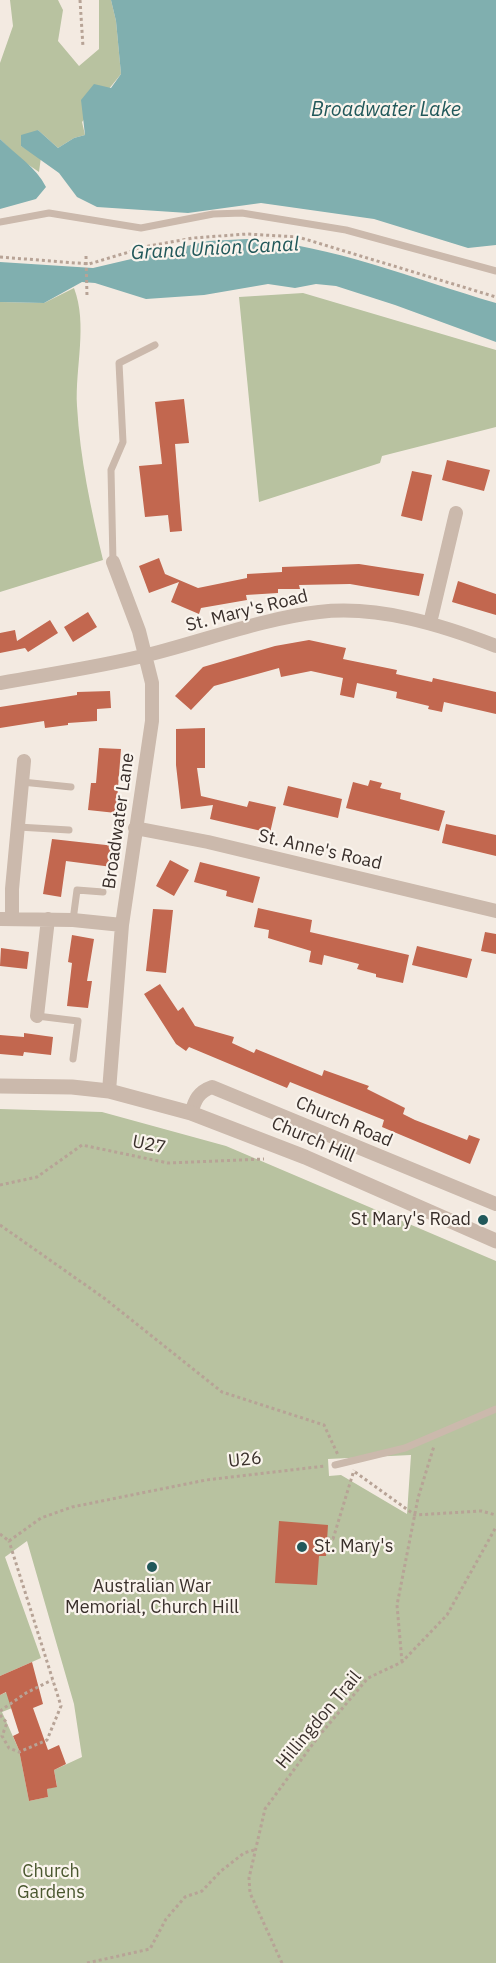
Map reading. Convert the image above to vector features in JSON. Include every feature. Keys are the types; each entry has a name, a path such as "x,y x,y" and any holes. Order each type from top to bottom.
{"street":[{"path":"430,623 456,513"},
{"name":"Broadwater Lane","path":"109,1091 122,925 152,721 152,683 146,655 113,562"},
{"name":"St. Mary's Road","path":"0,683 146,655 288,617 322,612 356,613 430,623 496,646"},
{"path":"24,761 6,919 73,920 122,925"},
{"name":"St. Anne's Road","path":"135,828 208,842 496,910"},
{"path":"38,1016 48,919"},
{"name":"Church Hill","path":"0,1086 72,1087 109,1091 191,1113 305,1157 496,1241"},
{"name":"Church Road","path":"191,1113 196,1098 202,1090 212,1087 496,1204"}],"lane":[{"path":"0,222 49,213 141,228 213,214 242,213 346,230 496,271"},
{"path":"113,562 111,470 123,442 119,363 155,345"},
{"path":"22,782 71,787"},
{"path":"18,827 69,830"},
{"path":"73,920 76,890 103,892"},
{"path":"38,1016 78,1021 74,1059"},
{"path":"339,1464 405,1448 496,1409"}],"path":[{"path":"80,0 83,47"},
{"path":"0,257 89,264 149,246 193,238 247,234 298,237 368,256 496,297"},
{"path":"86,256 87,296"},
{"name":"U27","path":"0,1185 37,1177 82,1145 168,1163 271,1159"},
{"path":"0,1225 104,1298 222,1392 324,1425 339,1464 415,1515 481,1510 496,1515"},
{"path":"402,1662 397,1605 415,1515 438,1433"},
{"path":"327,1538 333,1539 358,1460"},
{"name":"U26","path":"9,1540 41,1518 72,1507 206,1480 339,1464"},
{"name":"Hillingdon Trail","path":"282,1963 250,1893 249,1878 254,1850 265,1809 318,1737 368,1678 402,1662 447,1615 496,1527"},
{"path":"0,1534 9,1540 61,1706 47,1740 20,1752 9,1748 2,1736 7,1723 0,1713 26,1693 52,1680"},
{"path":"87,1963 150,1949 166,1919 185,1897 202,1891 220,1871 244,1853 254,1850"}],"green space":[{"path":"10,0 58,0 63,10 58,41 79,66 99,49 99,0 111,0 116,21 121,74 82,122 85,135 74,138 58,148 38,130 21,146 41,157 39,172 20,159 0,139 0,63 13,26"},
{"path":"74,288 81,331 77,391 78,426 94,522 103,560 0,592 0,302 44,303"},
{"path":"303,293 496,350 496,427 382,456 380,463 259,502 239,297"},
{"name":"Church Gardens","path":"0,1109 102,1112 226,1146 496,1261 496,1963 0,1963 0,1695 23,1685 30,1701 2,1712 19,1750 29,1801 48,1797 47,1789 57,1786 54,1770 82,1757 74,1704 27,1541 5,1557 41,1658 0,1676","holes":["411,1455 407,1514 341,1475 329,1476 328,1459"]}],"water":[{"name":"Broadwater Lake","path":"111,0 496,0 496,245 468,248 374,219 261,203 188,213 97,207 77,197 59,173 21,146 21,135 38,130 58,148 74,138 85,135 81,100 94,84 111,88 121,74 116,21"},
{"path":"0,139 31,167 46,187 36,199 0,209"},
{"name":"Grand Union Canal","path":"247,239 311,248 373,264 496,303 496,342 395,305 336,286 316,284 295,288 268,284 204,295 146,299 95,283 82,282 44,303 0,302 0,262 93,268 208,241"}],"building":[{"path":"184,399 189,443 175,444 182,531 170,532 168,515 145,517 139,466 162,464 155,402"},
{"path":"447,460 490,470 484,491 442,480"},
{"path":"412,471 432,475 422,521 401,516"},
{"path":"159,558 165,574 198,588 247,578 247,574 282,572 282,567 359,564 424,574 419,596 350,584 299,585 300,589 278,589 278,593 246,595 247,600 201,608 199,614 171,602 179,582 149,593 139,566"},
{"path":"458,581 496,594 496,615 452,602"},
{"path":"88,612 97,627 73,642 64,627"},
{"path":"50,620 58,633 28,652 25,648 0,653 0,633 15,630 17,641"},
{"path":"309,640 346,648 343,659 397,670 396,674 432,682 433,678 496,692 496,714 444,702 442,712 428,709 429,706 396,698 397,692 357,683 354,698 340,695 343,678 311,671 281,677 279,668 214,686 191,710 175,696 203,667 275,646"},
{"path":"110,691 111,708 97,709 97,721 68,723 68,725 45,728 44,721 0,728 0,707 77,695 77,692"},
{"path":"205,728 205,768 197,768 201,796 247,807 249,801 276,807 270,833 210,819 213,805 181,809 176,765 176,729"},
{"path":"99,748 121,749 116,813 88,810 91,783 96,783"},
{"path":"370,780 382,783 380,788 401,793 400,799 445,811 439,831 346,808 353,782 368,786"},
{"path":"288,786 342,799 338,818 283,805"},
{"path":"446,824 496,835 496,856 442,843"},
{"path":"52,839 115,846 112,867 66,861 61,897 43,894"},
{"path":"170,860 189,870 174,896 156,886"},
{"path":"200,862 260,877 253,903 226,896 227,891 194,882"},
{"path":"258,908 312,920 310,932 409,955 403,983 376,977 376,974 357,969 359,964 324,955 322,965 309,962 311,951 268,938 269,930 254,927"},
{"path":"153,909 173,910 166,973 146,971"},
{"path":"485,932 496,934 496,954 481,951"},
{"path":"72,935 94,939 87,981 92,981 88,1008 67,1006 72,963 68,962"},
{"path":"417,946 472,959 467,978 412,965"},
{"path":"1,948 29,952 27,969 0,966"},
{"path":"160,984 178,1011 183,1007 195,1026 234,1037 232,1043 254,1053 256,1049 322,1076 324,1070 369,1086 367,1089 405,1108 403,1114 415,1120 467,1140 469,1135 480,1139 470,1164 382,1127 384,1120 290,1082 287,1088 189,1047 186,1051 176,1044 144,994"},
{"path":"24,1033 53,1037 51,1055 24,1052 23,1056 0,1054 0,1035 24,1037"},
{"name":"St. Mary's","path":"279,1521 328,1525 326,1556 319,1556 317,1585 275,1583"},
{"path":"32,1662 43,1704 33,1708 48,1750 59,1745 66,1764 54,1770 57,1787 47,1789 48,1797 29,1801 19,1750 13,1736 19,1733 6,1692 0,1695 0,1676"}],"place":[{"name":"St Mary's Road","path":"483,1220"},
{"name":"St. Mary's","path":"302,1547"},
{"name":"Australian War Memorial, Church Hill","path":"152,1567"}]}
